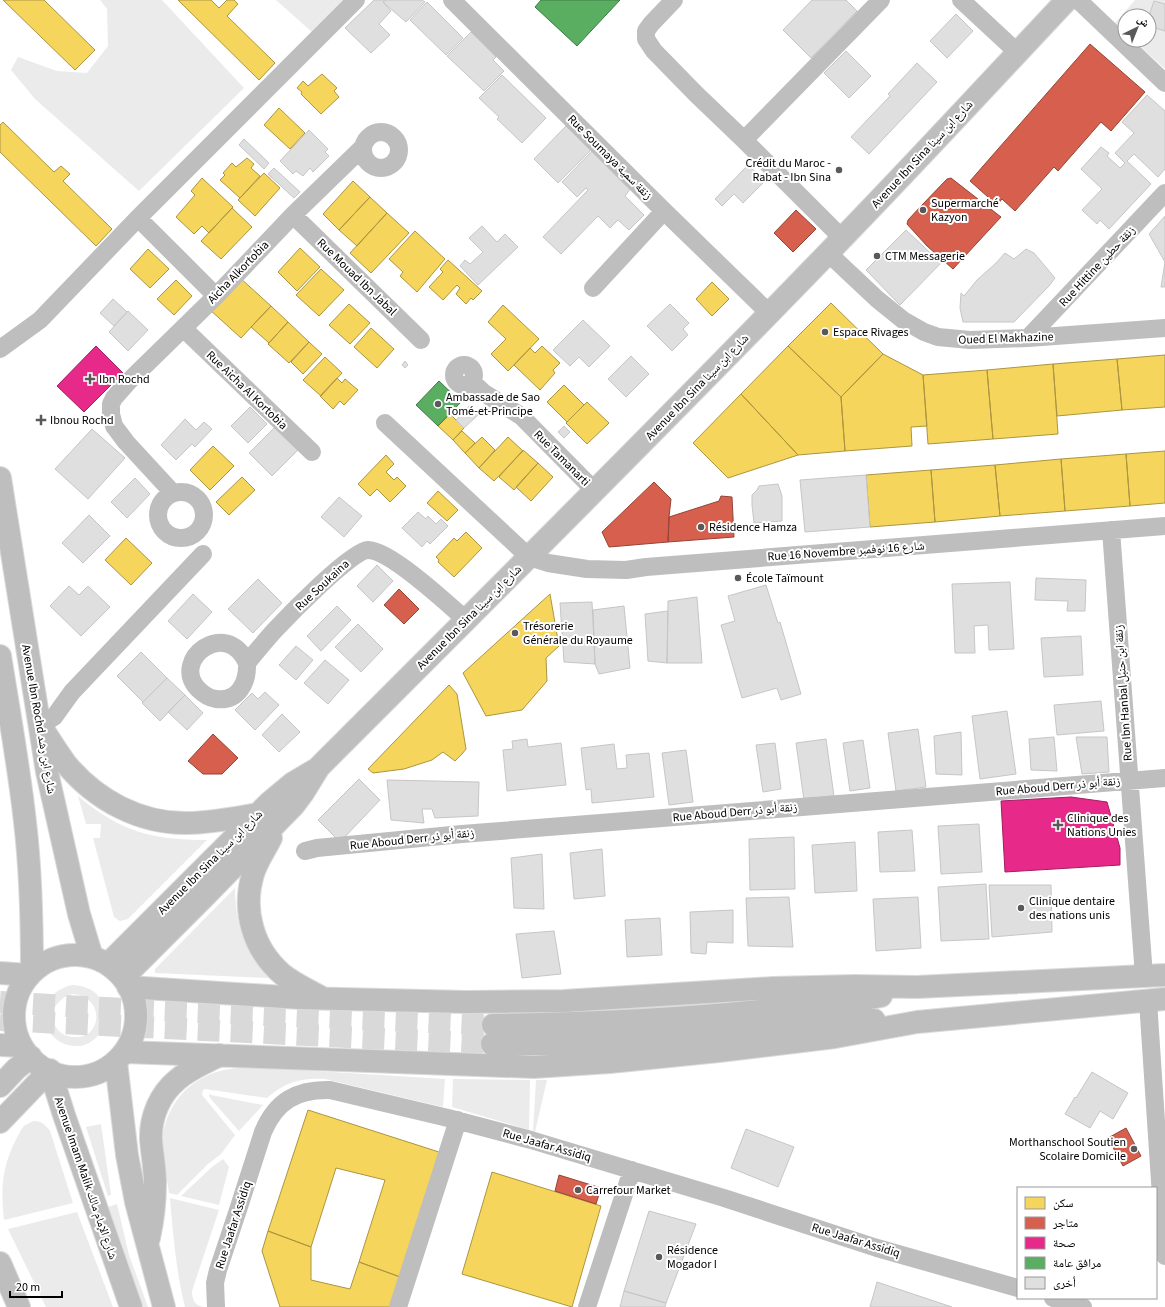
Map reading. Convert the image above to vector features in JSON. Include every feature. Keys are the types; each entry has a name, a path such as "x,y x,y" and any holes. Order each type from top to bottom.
{"main road":[{"name":"Avenue Ibn Sina شارع ابن سينا","path":"113,971 258,814 286,788 319,767 595,491 835,246 1067,0"},
{"name":"Avenue Ibn Rochd شارع ابن رشد","path":"0,478 47,772 79,914 113,971"},
{"path":"0,656 22,790 29,859 32,916 30,973"},
{"path":"40,725 66,763 88,786 103,797 134,814 152,819 187,824 205,823 258,814"},
{"name":"Avenue Ibn Sina شارع ابن سينا","path":"113,971 206,895 283,816 303,793 319,767"},
{"path":"283,816 253,873 248,901 252,928 257,942 272,965 294,983 323,998"},
{"path":"113,971 133,995 136,1015 134,1034 121,1057 101,1071 84,1077 60,1075 43,1067 26,1051 15,1031 15,1001 20,988 30,973 42,964 54,958 66,955 80,955 113,971 323,998 466,1002 564,1001 767,988 854,986 917,987 1155,975"},
{"path":"0,973 30,973"},
{"path":"917,987 855,1001 700,1016 593,1023 493,1034 547,1044 634,1041 768,1026 829,1021 866,1020 917,1022"},
{"path":"121,1057 157,1054 221,1055 534,1067 610,1062 719,1051 834,1037 917,1022 1156,1000"},
{"path":"0,1045 26,1051"},
{"path":"0,1086 16,1069 26,1051"},
{"path":"147,1247 152,1226 154,1205 155,1176 151,1130 156,1108 165,1093 177,1080 221,1055"},
{"path":"121,1057 127,1155 136,1202 164,1307"},
{"path":"0,1122 50,1070"},
{"name":"Avenue Imam Malik شارع الإمام مالك","path":"50,1070 64,1115 131,1307"},
{"path":"0,1263 19,1307"}],"street":[{"path":"0,350 40,320 138,218 356,0"},
{"name":"Rue Soumaya زنقة سمية","path":"452,0 769,313"},
{"name":"Oued El Makhazine","path":"674,0 646,31 646,39 654,51 690,89 744,140 835,246 877,299 903,320 924,332 938,337 970,340 1028,338 1165,328"},
{"path":"744,140 881,0"},
{"path":"960,0 1017,52"},
{"path":"1078,0 1165,83"},
{"name":"Aicha Alkortobia","path":"174,493 126,442 114,426 111,414 111,404 114,398 216,296 293,215 363,147"},
{"name":"Rue Hittine زنقة حطين","path":"1028,338 1165,193"},
{"path":"593,288 664,211"},
{"name":"Rue Mouad Ibn Jabal","path":"293,215 421,340"},
{"path":"138,218 216,296"},
{"name":"Rue Aicha Al Kortobia","path":"183,328 312,452"},
{"name":"Rue Tamanarti","path":"472,382 484,393 521,416 595,491"},
{"path":"385,423 529,557"},
{"name":"Rue 16 Novembre شارع 16 نوفمبر","path":"529,557 548,563 574,568 626,570 654,566 1165,526"},
{"name":"Rue Ibn Hanbal زنقة ابن حنبل","path":"1111,530 1130,781 1155,975"},
{"name":"Rue Soukaina","path":"247,663 274,631 340,566 355,555 366,550 375,551 382,554 403,568 437,594 466,620"},
{"path":"40,725 54,717 75,688 203,554"},
{"name":"Rue Aboud Derr زنقة أبو ذر","path":"305,851 317,848 462,834 1165,778"},
{"path":"1156,1000 1165,1256"},
{"name":"Rue Jaafar Assidiq","path":"219,1303 215,1283 218,1270 238,1213 263,1132 273,1112 280,1105 291,1097 303,1092 316,1090 330,1090 458,1120 632,1170 877,1248 1017,1288"},
{"path":"398,1307 458,1120"},
{"path":"587,1307 632,1170"},
{"path":"1056,1299 1083,1307"}],"shaded area":[{"path":"100,0 162,0 244,88 139,191 35,99 11,70 18,57 57,71 87,73 108,46 107,9"},
{"path":"276,0 347,0 313,33"},
{"path":"1135,0 1165,0 1165,69 1142,48 1157,48 1157,8 1128,8"},
{"path":"78,796 109,818 138,832 153,836 187,840 207,840 128,919 120,921 114,917 93,838 100,838 101,824 86,824"},
{"path":"235,888 237,914 243,937 253,957 268,978 155,973 155,969"},
{"path":"72,985 89,989 99,997 104,1009 104,1021 100,1032 92,1041 80,1046 65,1044 59,1041 54,1038 47,1028 45,1020 46,1006 53,995 65,987","holes":["72,994 83,997 91,1002 95,1009 95,1025 91,1031 84,1036 70,1037 58,1030 54,1024 54,1008 66,996"]},
{"path":"250,1067 445,1079 443,1107 325,1079 308,1079 294,1082 281,1088 267,1098 205,1089 203,1090 202,1095 235,1135 221,1154 208,1164 177,1195 169,1193 162,1144 163,1133 170,1111 183,1093 191,1085 201,1079 216,1072"},
{"path":"453,1079 530,1080 529,1130 452,1107"},
{"path":"536,1080 547,1080 535,1132 533,1131"},
{"path":"210,1094 263,1105 239,1131 210,1098"},
{"path":"33,1121 43,1123 50,1131 73,1203 4,1220 2,1195 4,1173 10,1152 21,1130 24,1126"},
{"path":"101,1124 111,1195 108,1196 86,1127"},
{"path":"223,1159 229,1167 219,1205 181,1196 212,1167"},
{"path":"170,1198 219,1210 192,1291 194,1301 197,1305 203,1307 185,1307 177,1266"},
{"path":"117,1204 129,1255 148,1307 141,1307 123,1257 108,1207"},
{"path":"77,1212 113,1307 46,1307 8,1229"}],"building: سكن":[{"path":"3,0 44,0 95,50 75,70"},
{"path":"178,0 211,0 219,8 227,0 234,0 238,4 227,16 275,63 259,80"},
{"path":"322,74 337,88 334,91 339,97 321,114 297,88 303,81 308,86"},
{"path":"279,108 305,133 290,149 264,125"},
{"path":"3,122 54,172 61,166 70,174 63,181 112,229 96,246 0,152 0,125"},
{"path":"247,158 254,164 251,168 260,176 240,198 220,180 225,175 223,173 232,163 236,167"},
{"path":"264,173 280,188 255,216 238,200"},
{"path":"202,178 233,207 209,233 202,226 194,234 176,217 195,195 191,191"},
{"path":"353,181 370,197 339,230 323,214"},
{"path":"370,197 387,213 357,246 339,230"},
{"path":"232,208 252,227 221,259 201,241"},
{"path":"387,213 409,233 371,273 350,253"},
{"path":"415,231 445,259 417,292 400,276 403,272 389,259"},
{"path":"300,248 320,267 297,291 278,272"},
{"path":"148,249 169,269 150,288 130,269"},
{"path":"448,260 482,291 473,300 471,298 466,304 456,294 460,288 457,285 443,300 429,287 443,272 440,269"},
{"path":"321,269 344,290 319,316 296,295"},
{"path":"239,277 271,306 241,338 209,309"},
{"path":"176,280 192,296 174,315 157,299"},
{"path":"712,282 729,299 712,316 696,299"},
{"path":"831,303 883,354 841,397 788,346"},
{"path":"349,304 370,323 350,344 329,325"},
{"path":"503,305 539,339 508,371 491,354 506,339 488,322"},
{"path":"271,306 288,322 269,343 251,327"},
{"path":"288,322 309,342 289,363 268,344"},
{"path":"371,328 394,349 377,368 354,347"},
{"path":"309,342 322,354 303,374 291,362"},
{"path":"542,346 560,363 553,370 555,373 540,390 514,365 530,348 535,353"},
{"path":"788,346 841,397 845,451 798,455 741,394"},
{"path":"883,354 923,375 927,426 911,427 912,446 845,451 841,397"},
{"path":"1165,355 1165,407 1122,410 1117,359"},
{"path":"325,357 342,373 321,396 303,380"},
{"path":"1117,359 1122,410 1057,416 1053,364"},
{"path":"1053,364 1058,434 993,439 987,370"},
{"path":"987,370 993,439 928,444 923,375"},
{"path":"337,378 342,383 345,379 358,390 344,405 340,401 333,409 320,396"},
{"path":"564,385 584,405 567,422 547,402"},
{"path":"741,394 798,455 728,478 693,443"},
{"path":"587,402 609,423 587,444 566,423"},
{"path":"450,414 464,428 453,440 438,426"},
{"path":"462,431 475,443 465,453 453,440"},
{"path":"482,437 495,450 479,468 465,453"},
{"path":"508,437 523,451 494,481 479,468"},
{"path":"213,446 234,466 210,490 190,470"},
{"path":"523,450 538,463 514,490 499,477"},
{"path":"1165,451 1165,503 1130,506 1126,454"},
{"path":"1126,454 1130,506 1065,511 1061,459"},
{"path":"386,455 394,464 386,472 394,480 397,477 406,486 390,502 377,489 370,496 358,484"},
{"path":"1061,459 1065,511 1000,516 995,465"},
{"path":"538,463 553,477 531,501 516,487"},
{"path":"995,465 1000,516 935,522 931,470"},
{"path":"931,470 935,522 870,527 866,475"},
{"path":"242,477 255,490 229,515 216,502"},
{"path":"438,491 458,510 447,521 427,503"},
{"path":"466,532 482,548 454,577 438,562 439,560 436,557 454,538 457,541"},
{"path":"126,538 152,563 131,585 105,560"},
{"path":"550,594 559,646 546,658 547,681 522,710 486,716 463,673"},
{"path":"449,685 457,694 466,749 462,754 455,761 443,752 432,760 404,769 373,773 368,769"},
{"path":"308,1110 439,1152 403,1278 359,1262 385,1180 336,1168 311,1247 268,1231"},
{"path":"492,1172 601,1206 572,1307 462,1274"},
{"path":"268,1231 311,1247 311,1280 350,1289 359,1262 403,1278 394,1307 280,1307 262,1251"}],"building: متاجر":[{"path":"1090,44 1145,92 1111,131 1101,122 1058,171 1054,167 1015,211 1002,199 997,205 970,181"},
{"path":"951,178 1001,217 953,269 927,246 907,224 908,220 922,205 947,179"},
{"path":"796,210 816,229 793,252 774,233"},
{"path":"654,482 671,499 668,542 609,547 602,532"},
{"name":"Résidence Hamza","path":"721,496 732,497 734,537 668,542 669,517 719,501"},
{"path":"399,589 419,609 404,624 384,605"},
{"path":"213,734 238,758 222,774 203,774 188,761"},
{"path":"1126,1128 1141,1156 1123,1166 1108,1138"},
{"name":"Carrefour Market","path":"559,1175 601,1188 596,1204 555,1191"}],"building: صحة":[{"name":"Ibn Rochd","path":"96,346 123,373 84,412 57,386"},
{"name":"Clinique des Nations Unies","path":"1071,797 1107,802 1120,848 1120,865 1005,872 1001,801"}],"building: مرافق عامة":[{"path":"541,0 620,0 577,46 535,7"},
{"name":"Ambassade de Sao Tomé-et-Principe","path":"439,381 461,402 438,426 416,405"}],"building: أخرى":[{"path":"374,0 385,0 383,2 391,11 379,24 390,35 371,53 345,28"},
{"path":"386,0 422,0 425,2 406,22 384,3"},
{"path":"812,0 846,0 857,11 811,58 783,30"},
{"path":"1154,1 1165,4 1165,31 1157,28 1157,8 1152,8"},
{"path":"427,2 463,38 446,55 410,20"},
{"path":"956,14 973,31 947,58 930,41"},
{"path":"471,32 496,57 493,60 504,71 484,91 447,56"},
{"path":"846,51 871,76 849,98 824,73"},
{"path":"917,63 937,82 869,154 851,137 890,96 888,94"},
{"path":"502,75 546,118 522,143 497,119 499,117 479,98"},
{"path":"1147,95 1165,111 1165,169 1158,177 1134,154 1127,161 1151,184 1109,229 1100,220 1097,224 1082,210 1102,189 1081,169 1101,147 1109,153 1107,156 1120,168 1125,163 1115,153 1134,133 1122,122"},
{"path":"566,126 591,150 558,183 534,159"},
{"path":"309,130 328,149 325,152 329,156 313,172 310,168 303,176 296,171 293,174 280,161"},
{"path":"244,139 269,163 264,169 239,145"},
{"path":"592,151 631,188 625,196 644,215 629,230 618,220 610,228 598,216 561,254 543,237 588,190 586,188 577,197 562,182"},
{"path":"748,165 765,181 743,203 734,194 722,206 715,199"},
{"path":"274,168 300,192 294,198 268,174"},
{"path":"1165,216 1165,262 1149,234"},
{"path":"482,226 497,242 505,234 518,247 478,285 460,266 465,260 470,264 483,252 469,238"},
{"path":"906,230 941,263 900,305 866,270"},
{"path":"1026,249 1034,253 1055,278 1049,286 1014,322 963,322 960,308 961,293 964,296 977,280 1005,253 1014,259"},
{"path":"1165,262 1165,287 1161,287"},
{"path":"113,299 127,312 114,326 100,313"},
{"path":"670,304 689,323 683,329 688,335 672,351 647,326"},
{"path":"128,311 148,330 128,351 109,332"},
{"path":"583,320 610,346 589,367 579,357 570,366 553,350"},
{"path":"631,356 649,374 626,397 608,379"},
{"path":"405,361 408,365 405,368 402,365"},
{"path":"469,406 478,415 464,428 456,420"},
{"path":"250,407 267,424 248,443 231,426"},
{"path":"185,419 196,430 204,422 212,429 195,447 192,444 176,460 161,445"},
{"path":"564,426 570,432 564,438 558,432"},
{"path":"275,427 298,450 272,476 249,453"},
{"path":"92,429 125,458 88,499 55,469"},
{"path":"866,475 870,527 805,532 800,480"},
{"path":"135,478 150,494 127,518 111,502"},
{"path":"778,484 782,496 782,521 754,523 752,495 759,486"},
{"path":"339,497 362,516 344,537 321,517"},
{"path":"418,512 426,519 428,516 436,524 441,519 448,526 430,544 427,541 422,547 402,528"},
{"path":"89,515 110,536 83,563 62,543"},
{"path":"377,565 393,581 373,602 357,586"},
{"path":"1036,578 1086,580 1085,611 1067,611 1068,601 1035,600"},
{"path":"258,579 282,603 253,633 228,609"},
{"path":"1010,582 1014,649 989,650 988,625 974,626 975,653 955,653 952,584"},
{"path":"766,585 778,623 780,622 801,694 781,700 777,688 742,698 721,625 735,621 728,596"},
{"path":"69,586 79,595 88,586 110,607 81,636 50,606"},
{"path":"193,594 212,612 187,639 168,621"},
{"path":"697,597 702,663 667,663 668,601"},
{"path":"592,602 595,664 564,662 560,603"},
{"path":"337,606 351,620 321,651 307,636"},
{"path":"624,606 630,668 599,674 595,664 593,610"},
{"path":"668,611 667,663 648,661 645,614"},
{"path":"358,624 383,649 361,672 335,647"},
{"path":"1081,636 1083,675 1044,677 1041,638"},
{"path":"296,646 313,660 296,680 279,665"},
{"path":"141,652 167,678 143,702 117,676"},
{"path":"325,660 349,680 328,704 304,683"},
{"path":"167,678 185,695 160,721 142,703"},
{"path":"265,692 279,705 255,730 235,710 252,693 258,699"},
{"path":"185,695 203,713 187,730 168,712"},
{"path":"1101,701 1104,731 1057,735 1054,705"},
{"path":"1007,711 1016,774 980,779 972,716"},
{"path":"282,714 300,732 279,752 262,735"},
{"path":"918,729 926,787 896,791 888,733"},
{"path":"961,732 962,775 936,774 934,736"},
{"path":"1054,737 1057,771 1031,770 1029,739"},
{"path":"1076,737 1107,737 1109,772 1082,774"},
{"path":"527,739 528,747 561,743 566,785 507,791 503,750 513,749 512,741"},
{"path":"826,739 834,796 804,800 796,743"},
{"path":"863,740 870,788 850,791 843,743"},
{"path":"775,743 781,789 763,792 756,745"},
{"path":"614,744 617,769 627,768 626,755 649,753 654,797 592,803 591,789 586,790 581,748"},
{"path":"686,750 693,802 669,805 662,753"},
{"path":"359,779 380,800 340,842 318,820"},
{"path":"387,780 479,782 478,816 435,818 432,809 422,809 424,823 391,820"},
{"path":"979,824 982,872 941,874 938,826"},
{"path":"912,830 915,871 880,872 878,832"},
{"path":"794,837 795,889 750,890 749,839"},
{"path":"855,842 857,891 815,893 812,845"},
{"path":"602,849 605,896 574,899 570,853"},
{"path":"542,854 544,909 514,908 511,858"},
{"path":"986,884 989,939 941,941 938,887"},
{"name":"Clinique dentaire des nations unis","path":"989,885 1051,885 1052,932 992,937"},
{"path":"789,897 793,947 748,946 746,898"},
{"path":"918,897 921,948 876,951 873,899"},
{"path":"733,910 733,943 707,942 706,954 691,953 690,912"},
{"path":"660,918 662,955 627,957 625,920"},
{"path":"554,931 561,974 522,978 516,934"},
{"path":"1092,1072 1128,1093 1113,1119 1100,1111 1090,1128 1065,1114"},
{"path":"746,1129 794,1147 778,1187 731,1168"},
{"name":"Résidence Mogador I","path":"649,1211 696,1224 666,1303 624,1291"},
{"path":"877,1282 952,1307 870,1307"},
{"path":"624,1291 666,1303 665,1307 620,1307"}],"tunnel":[{"path":"0,1002 493,1025"},
{"path":"0,1020 492,1044"}],"place":[{"name":"Crédit du Maroc - Rabat - Ibn Sina","path":"839,170"},
{"name":"Supermarché Kazyon","path":"923,210"},
{"name":"CTM Messagerie","path":"877,256"},
{"name":"Espace Rivages","path":"825,332"},
{"name":"Ibn Rochd","path":"90,379"},
{"name":"Ambassade de Sao Tomé-et-Principe","path":"438,404"},
{"name":"Ibnou Rochd","path":"41,420"},
{"name":"Résidence Hamza","path":"701,527"},
{"name":"École Taïmount","path":"738,578"},
{"name":"Trésorerie Générale du Royaume","path":"515,633"},
{"name":"Clinique des Nations Unies","path":"1058,825"},
{"name":"Clinique dentaire des nations unis","path":"1021,908"},
{"name":"Morthanschool Soutien Scolaire Domicile","path":"1134,1149"},
{"name":"Carrefour Market","path":"578,1190"},
{"name":"Résidence Mogador I","path":"659,1257"}]}
